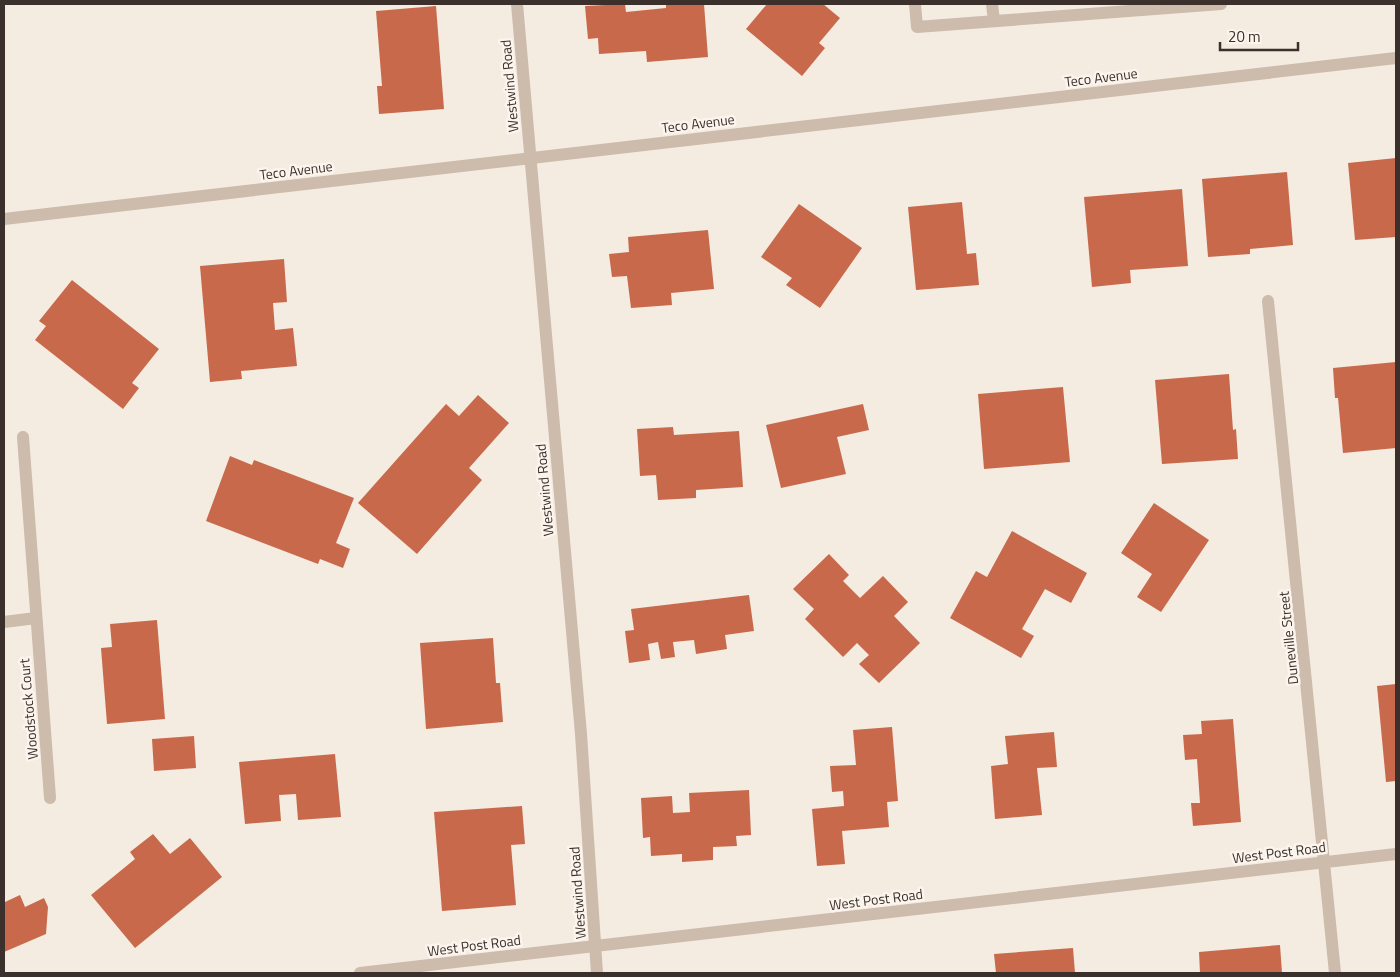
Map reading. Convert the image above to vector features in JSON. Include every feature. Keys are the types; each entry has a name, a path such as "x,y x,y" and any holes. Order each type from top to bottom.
{"street":[{"name":"Westwind Road","path":"517,4 581,734 598,973"},
{"path":"915,4 917,26 994,21 1076,9 1221,4"},
{"path":"992,4 994,21"},
{"name":"Teco Avenue","path":"4,219 1396,58"},
{"name":"Duneville Street","path":"1268,301 1326,862 1335,973"},
{"name":"Woodstock Court","path":"23,437 50,798"},
{"path":"4,622 36,618"},
{"name":"West Post Road","path":"360,973 1396,854"}],"building":[{"path":"625,4 626,12 666,8 666,4 704,4 708,57 647,62 646,51 599,54 598,38 588,39 585,6"},
{"path":"767,4 823,4 840,18 819,43 825,48 802,76 746,29"},
{"path":"436,6 444,109 379,114 377,86 382,86 376,11"},
{"path":"1396,158 1396,237 1355,240 1348,163"},
{"path":"1287,172 1293,245 1250,249 1250,254 1208,257 1202,179"},
{"path":"1182,189 1188,266 1130,270 1131,283 1092,287 1084,197"},
{"path":"962,202 967,254 976,253 979,285 916,290 908,207"},
{"path":"799,204 862,248 820,308 786,285 792,278 761,257"},
{"path":"708,230 714,289 671,293 672,305 631,308 627,276 612,277 609,254 629,252 628,237"},
{"path":"284,259 287,302 273,303 275,330 293,328 297,366 241,371 242,379 210,382 200,266"},
{"path":"72,280 159,349 132,383 139,388 123,409 35,340 46,326 39,321"},
{"path":"1396,362 1396,448 1343,453 1338,398 1335,398 1333,368"},
{"path":"1229,374 1233,430 1236,429 1238,459 1162,464 1155,380"},
{"path":"1063,387 1070,462 984,469 978,394"},
{"path":"478,395 509,423 469,468 482,480 417,554 358,503 446,404 459,416"},
{"path":"863,404 869,430 837,437 846,474 781,488 766,425"},
{"path":"673,427 674,435 739,431 743,487 696,490 696,498 658,500 656,475 640,476 637,429"},
{"path":"230,456 252,465 254,460 354,498 336,543 350,549 343,568 320,559 318,564 206,521"},
{"path":"1154,503 1209,540 1161,612 1137,597 1152,574 1121,553"},
{"path":"1012,531 1087,573 1071,603 1045,589 1022,629 1034,636 1021,658 950,618 976,571 987,577"},
{"path":"829,554 849,575 843,581 860,598 883,576 908,602 894,616 920,643 879,683 859,664 869,655 857,643 843,657 805,619 814,609 793,589"},
{"path":"749,595 754,631 725,635 727,649 696,654 694,640 673,642 675,657 661,659 658,642 648,644 650,660 629,663 625,631 634,630 631,609"},
{"path":"157,620 165,719 107,724 101,648 112,647 110,624"},
{"path":"493,638 496,683 500,683 503,722 426,729 420,643"},
{"path":"1396,684 1396,781 1386,782 1377,686"},
{"path":"1233,719 1241,822 1193,826 1191,803 1200,803 1197,759 1185,760 1183,735 1202,734 1201,721"},
{"path":"892,727 898,801 887,802 889,827 842,831 845,864 817,866 812,809 844,806 843,791 832,792 830,766 856,765 853,730"},
{"path":"1054,732 1057,767 1037,768 1042,815 995,819 991,766 1008,764 1005,736"},
{"path":"194,736 196,768 154,771 152,739"},
{"path":"335,754 341,817 298,820 296,794 279,795 281,821 245,824 239,762"},
{"path":"749,790 751,835 736,836 737,846 713,847 713,860 682,862 682,854 651,856 650,837 643,838 641,798 672,796 673,813 690,812 689,793"},
{"path":"522,806 525,844 511,845 516,905 442,911 434,812"},
{"path":"153,834 170,854 190,838 222,877 135,948 91,895 135,859 130,852"},
{"path":"20,895 25,907 44,898 48,907 46,934 4,952 5,902"},
{"path":"1280,945 1282,973 1200,973 1199,952"},
{"path":"1073,948 1075,973 996,973 994,954"}]}
